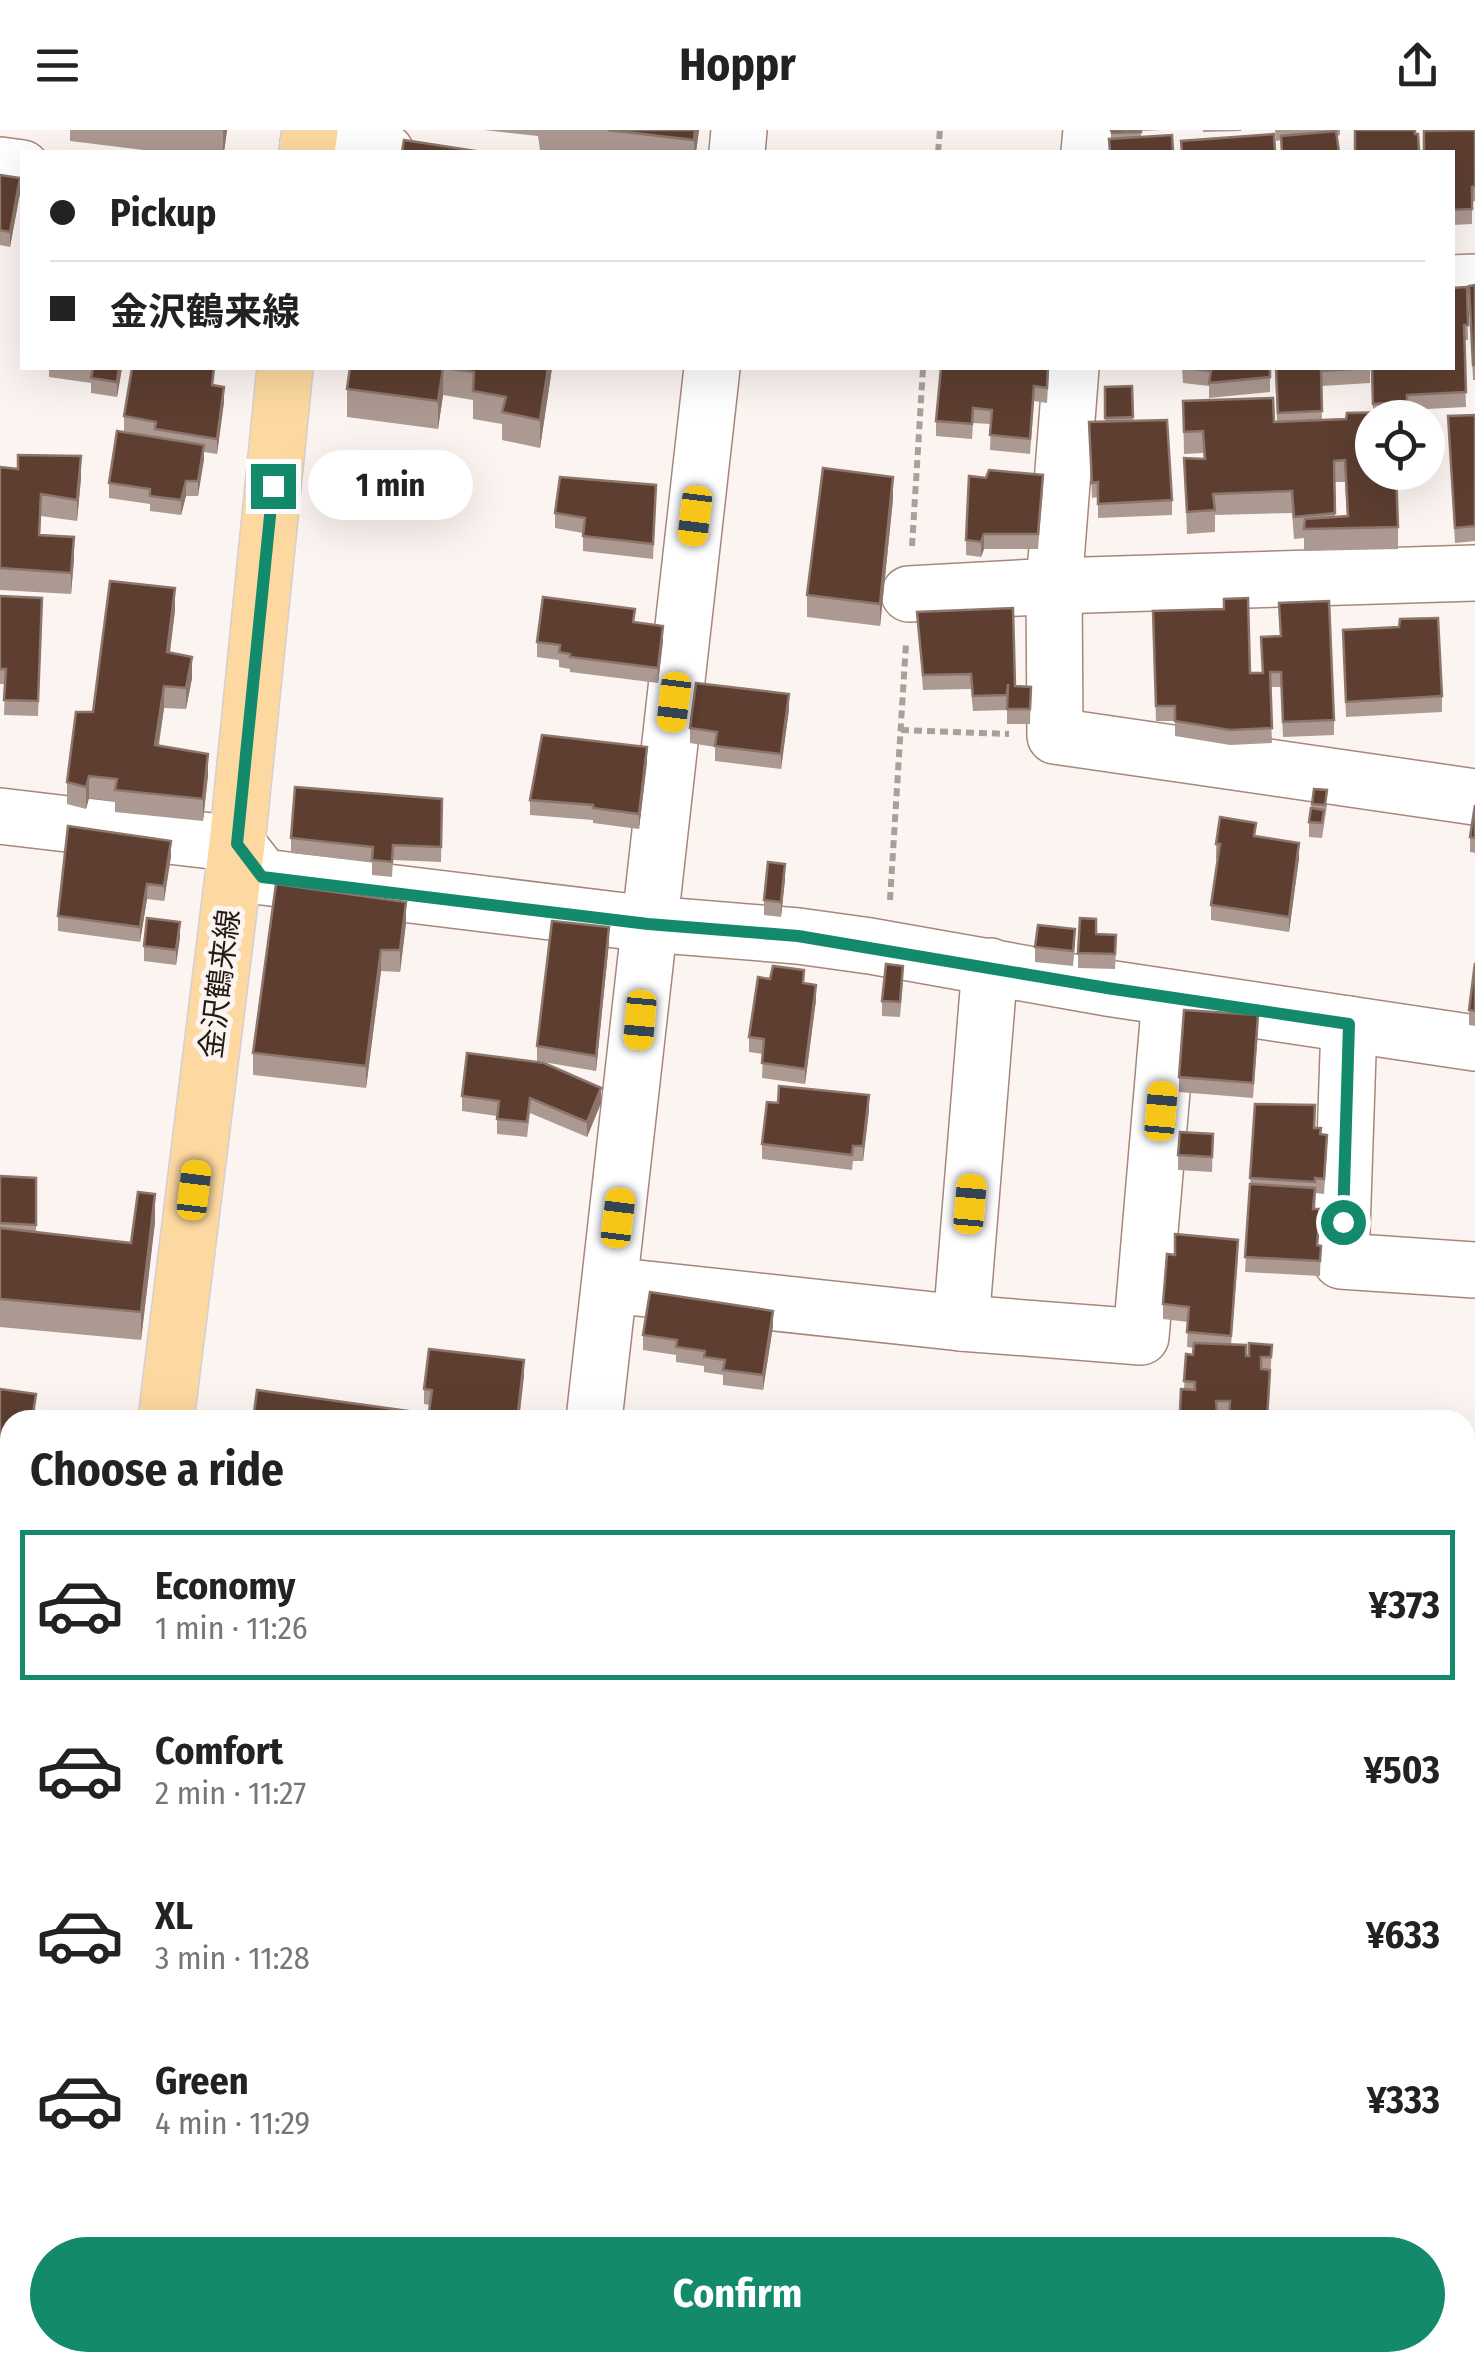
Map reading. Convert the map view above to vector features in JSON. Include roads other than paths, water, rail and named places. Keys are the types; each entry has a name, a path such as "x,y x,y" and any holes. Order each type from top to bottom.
{"main road":[{"name":"金沢鶴来線","path":"167,1410 237,844 286,370"}],"street":[{"path":"308,142 370,150"},
{"path":"595,1410 712,370"},
{"path":"1072,370 1054,586 1055,736 1475,798"},
{"path":"909,594 1475,574"},
{"path":"0,816 237,844 262,877 648,924 798,936 1170,998 1475,1042"},
{"path":"961,1323 990,966"},
{"path":"610,1284 961,1323 1141,1337 1170,998"},
{"path":"1349,1024 1341,1261 1475,1270"}]}
